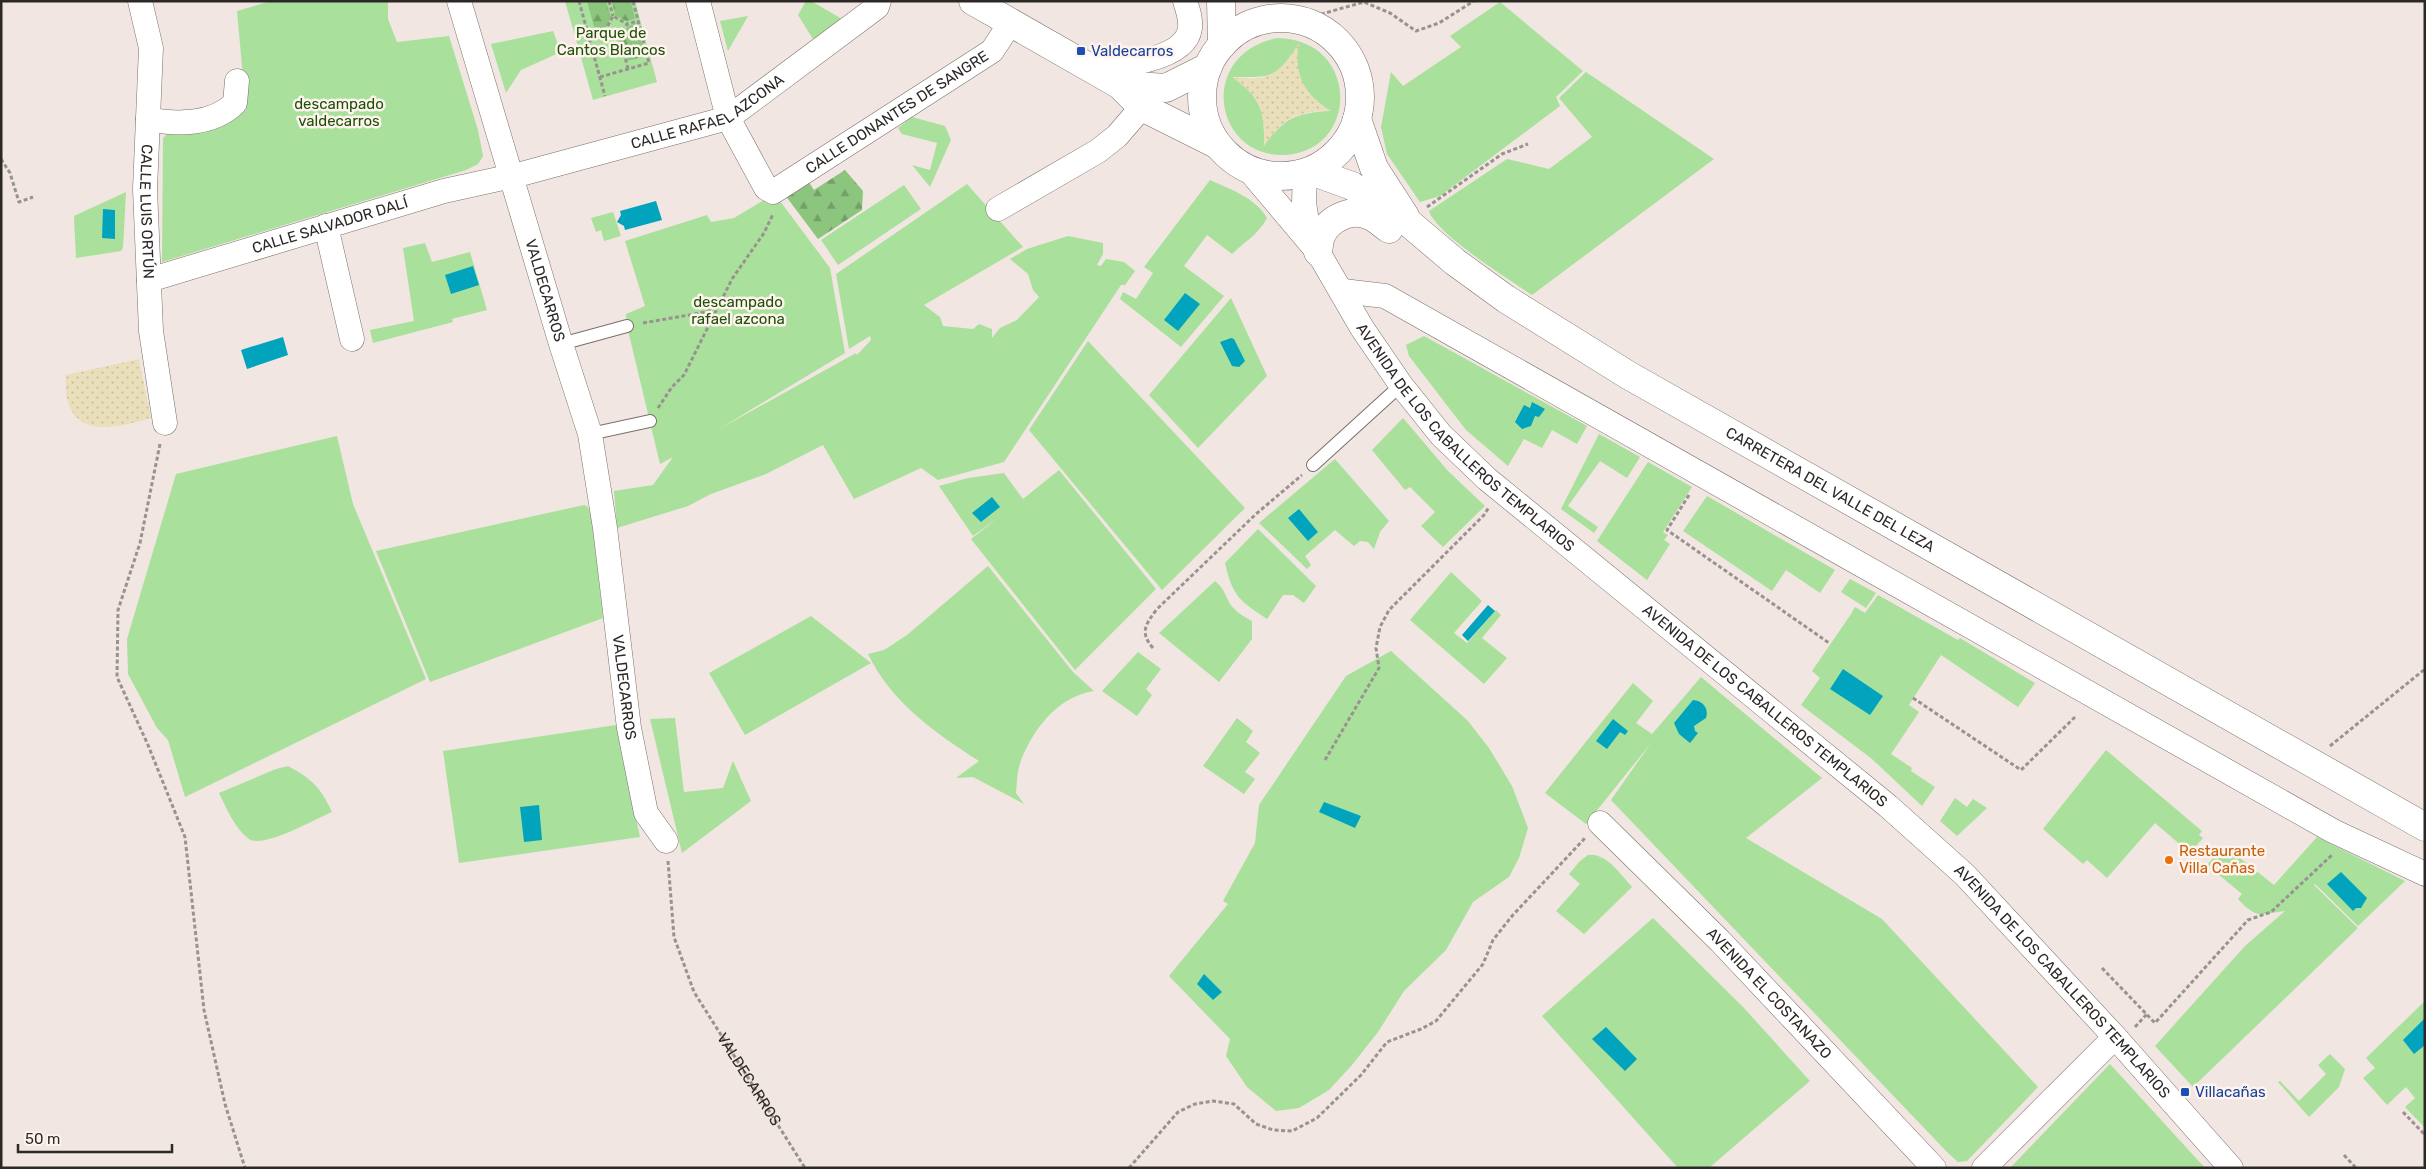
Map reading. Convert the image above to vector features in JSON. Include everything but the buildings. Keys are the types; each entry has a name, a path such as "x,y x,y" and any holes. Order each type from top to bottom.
{"main road":[{"path":"973,1 1120,85 1142,107 1218,145 1232,159 1248,169 1268,174 1308,172 1352,186 1413,227"},
{"path":"1221,1 1222,44"},
{"path":"1265,1 1324,30 1343,47 1356,69 1361,94 1358,119 1348,141 1332,158 1308,172"},
{"path":"1218,145 1204,115 1204,83 1208,68 1222,44 1238,30 1258,22 1279,18 1298,18"},
{"path":"1120,85 1166,88 1208,68"},
{"path":"1358,119 1374,168 1413,227"},
{"path":"1314,247 1327,226 1342,216 1357,212 1369,215 1447,270 1506,299"},
{"name":"CARRETERA DEL VALLE DEL LEZA","path":"1413,227 1455,262 1506,299 1628,375 2425,827"},
{"name":"CARRETERA DEL VALLE DEL LEZA","path":"2264,735 2425,810"}],"street":[{"name":"CALLE LUIS ORTÚN","path":"140,1 151,48 145,189 152,331 165,423"},
{"name":"VALDECARROS","path":"458,1 590,434 605,528 629,728 646,813 666,841"},
{"path":"698,1 728,118 766,188 774,192"},
{"name":"CALLE RAFAEL AZCONA","path":"512,176 728,118 877,7 879,1"},
{"path":"1091,68 1125,66 1170,52 1184,41 1190,29 1186,1"},
{"name":"CALLE DONANTES DE SANGRE","path":"774,192 992,51 1011,22"},
{"path":"148,119 168,123 215,117 228,110 235,103 237,81"},
{"path":"998,209 1098,151 1117,136 1142,107"},
{"name":"AVENIDA DE LOS CABALLEROS TEMPLARIOS","path":"1248,169 1314,247 1342,291 1362,328 1401,385 1442,435 1487,479 1888,806 1965,875 2115,1037 2232,1168"},
{"name":"AVENIDA DE LOS CABALLEROS TEMPLARIOS","path":"1308,172 1304,203 1314,247"},
{"name":"CALLE SALVADOR DALÍ","path":"149,280 444,191 512,176"},
{"path":"326,226 352,338"},
{"path":"1342,291 1385,296 2333,831 2425,874"},
{"name":"AVENIDA EL COSTANAZO","path":"1600,823 1720,941 1934,1168"},
{"path":"1984,1168 2115,1037"}],"lane":[{"path":"561,344 628,326"},
{"path":"1313,464 1401,385"},
{"path":"590,434 650,421"}],"path":[{"path":"579,1 605,96"},
{"path":"606,29 613,16 609,1"},
{"path":"600,77 649,63 633,1"},
{"path":"1298,18 1318,15 1364,2 1390,14 1416,31 1440,23 1474,1"},
{"path":"613,16 627,24 638,21"},
{"path":"627,24 620,37 628,69"},
{"path":"588,34 606,29 620,37"},
{"path":"1413,227 1416,224 1418,215 1502,154 1528,144"},
{"path":"1,159 10,173 19,202 33,197"},
{"path":"650,421 669,391 684,374 718,306 772,217 776,202 774,192"},
{"path":"628,326 706,312 718,306"},
{"path":"165,423 140,543 118,610 117,678 148,745 185,837 204,1010 225,1104 245,1168"},
{"path":"1153,648 1145,640 1144,633 1147,623 1157,609 1256,514 1313,464"},
{"path":"1689,496 1667,530 1829,643"},
{"path":"1325,760 1379,668 1376,648 1380,627 1389,610 1484,515 1491,504"},
{"path":"2314,759 2425,669"},
{"path":"1914,698 2021,770 2076,716"},
{"path":"1129,1168 1178,1112 1195,1104 1213,1101 1234,1104 1256,1124 1273,1130 1292,1131 1316,1118 1361,1075 1387,1042 1436,1021 1483,964 1493,940 1512,916 1600,823"},
{"name":"VALDECARROS","path":"666,841 674,936 694,992 793,1146 805,1168"},
{"path":"2102,968 2155,1023 2248,920 2271,912 2334,853"},
{"path":"2403,1112 2425,1135"},
{"path":"2344,1155 2356,1168"}],"green space":[{"name":"descampado valdecarros","path":"271,1 388,1 388,19 397,42 449,36 478,130 483,156 478,164 466,170 162,262 163,138 169,132 246,110 237,11"},
{"name":"Parque de Cantos Blancos","path":"565,1 635,1 657,82 593,100"},
{"path":"587,1 606,1 611,17 606,27 595,30"},
{"path":"612,1 631,1 635,19 626,21 615,15"},
{"path":"806,1 811,1 842,19 816,44 798,15"},
{"path":"1500,2 1583,71 1556,97 1560,106 1440,196 1420,202 1387,154 1381,127 1391,72 1403,86 1461,47 1450,36"},
{"path":"748,16 728,51 720,21"},
{"path":"637,23 645,56 628,61 621,38 628,26"},
{"path":"553,31 561,52 521,70 506,93 491,44"},
{"path":"1277,38 1304,43 1324,56 1336,74 1340,95 1337,116 1327,135 1310,149 1285,155 1261,151 1242,140 1230,124 1224,104 1225,83 1234,63 1251,48","holes":["1298,45 1297,69 1302,84 1312,96 1330,111 1308,113 1292,118 1279,128 1264,145 1264,123 1259,106 1250,92 1233,77 1257,77 1272,74 1284,64"]},
{"path":"1586,72 1714,159 1532,295 1459,244 1435,221 1429,211 1507,159 1549,169 1592,137 1559,98"},
{"path":"912,117 945,126 951,140 930,187 912,165 930,170 937,143 902,134 898,128"},
{"path":"845,170 863,191 862,210 818,239 782,191 805,176 814,190"},
{"path":"1210,180 1249,200 1267,218 1255,234 1232,254 1207,235 1184,266 1224,296 1181,347 1120,299 1123,292 1136,299 1153,273 1144,267"},
{"name":"descampado rafael azcona","path":"967,184 1023,247 924,305 940,317 943,326 973,329 979,324 992,329 992,338 1000,328 1017,320 1039,297 1033,290 1028,274 1010,259 1027,249 1068,236 1103,243 1103,254 1097,265 1101,266 1106,259 1124,262 1135,271 1125,285 1121,285 1004,462 938,480 921,468 854,499 823,445 766,474 711,494 688,506 617,528 614,491 653,485 673,457 660,464 627,326 626,314 645,306 625,241 707,215 711,222 734,218 764,200 780,201 830,268 845,353 719,429 856,353 857,355 871,340 870,336 849,349 836,274"},
{"path":"904,185 921,209 838,265 821,240"},
{"path":"126,192 123,248 121,251 76,258 74,216"},
{"path":"613,212 621,236 604,241 601,230 596,232 591,218"},
{"path":"425,243 432,262 470,252 487,310 452,319 453,322 373,343 370,330 414,321 403,248"},
{"path":"1231,298 1267,376 1198,448 1149,395"},
{"path":"1424,336 1587,426 1577,444 1552,430 1542,448 1524,439 1508,466 1466,430 1409,356 1406,345"},
{"path":"1088,341 1245,508 1162,590 1029,430"},
{"path":"1403,418 1448,471 1485,506 1443,547 1421,526 1435,512 1410,487 1405,490 1372,450"},
{"path":"1599,434 1640,457 1627,478 1600,461 1568,506 1598,527 1594,533 1561,509"},
{"path":"337,436 353,504 426,679 185,797 168,740 157,728 128,674 127,639 176,474"},
{"path":"1335,459 1389,521 1380,532 1374,549 1368,542 1360,541 1354,546 1335,530 1305,556 1311,565 1307,569 1259,523"},
{"path":"1648,462 1692,487 1663,532 1668,535 1664,540 1670,544 1647,580 1597,541"},
{"path":"1059,470 1156,589 1075,670 971,539 998,518 973,536 939,486 968,478 1004,473 1023,499"},
{"path":"1707,496 1835,570 1820,593 1786,570 1772,591 1683,531"},
{"path":"584,505 588,507 592,519 603,618 430,682 376,551"},
{"path":"1258,529 1316,586 1304,603 1293,595 1283,595 1267,619 1238,597 1234,591 1225,563"},
{"path":"988,566 1073,672 1094,691 1081,694 1058,707 1039,727 1020,763 1016,793 1024,804 973,777 956,778 979,761 946,739 902,702 889,687 868,654 884,650 907,635"},
{"path":"1451,572 1482,601 1454,633 1467,643 1496,610 1501,615 1482,638 1507,658 1484,684 1410,620"},
{"path":"1850,579 1876,593 1866,608 1841,592"},
{"path":"1215,581 1223,590 1232,607 1252,621 1252,639 1219,682 1159,633"},
{"path":"1878,595 1958,640 1960,638 2035,683 2018,707 1941,655 1909,705 1919,712 1891,754 1912,768 1911,771 1935,787 1922,806 1872,759 1801,705 1820,678 1812,671 1855,607 1865,613"},
{"path":"811,616 871,663 745,735 709,673"},
{"path":"1391,651 1468,721 1489,748 1512,786 1528,828 1519,858 1509,877 1473,902 1446,950 1404,991 1378,1032 1352,1065 1329,1090 1299,1108 1276,1111 1247,1087 1226,1056 1230,1039 1169,976 1228,904 1223,901 1255,843 1259,805 1346,676"},
{"path":"1138,652 1161,669 1146,689 1152,695 1137,716 1102,691"},
{"path":"1701,677 1822,778 1746,838 1882,919 2038,1087 1967,1161 1958,1162 1947,1152 1611,800 1651,743 1586,824 1545,793 1633,683 1653,701 1636,723 1652,734"},
{"path":"675,718 684,792 723,788 733,761 751,801 682,853 650,719"},
{"path":"1237,718 1253,731 1246,742 1260,753 1245,772 1255,779 1244,794 1203,766"},
{"path":"616,725 640,837 459,863 443,751"},
{"path":"2106,750 2202,831 2199,835 2203,838 2190,853 2155,823 2107,878 2087,860 2083,864 2043,829"},
{"path":"288,766 303,775 320,790 332,812 277,837 256,841 249,839 235,824 219,793 276,769"},
{"path":"1955,798 1967,807 1973,799 1987,808 1957,836 1940,821"},
{"path":"2317,837 2405,881 2358,926 2315,884 2306,892 2314,885 2358,928 2193,1087 2155,1046 2245,946 2285,911 2265,914 2255,913 2244,906 2238,899 2242,894 2207,865 2219,851 2225,856 2230,850 2274,885"},
{"path":"1588,855 1595,855 1607,861 1632,887 1584,934 1556,911 1580,884 1569,874"},
{"path":"1653,918 1743,1007 1810,1081 1709,1168 1678,1168 1542,1016"},
{"path":"2425,1001 2425,1128 2405,1107 2415,1098 2406,1087 2387,1105 2363,1078 2375,1068 2366,1058"},
{"path":"2330,1054 2345,1069 2339,1087 2309,1117 2278,1082 2280,1081 2299,1101 2326,1074 2318,1065"},
{"path":"2110,1064 2205,1168 2010,1168"}],"sand":[{"path":"1299,43 1298,65 1303,83 1314,98 1331,111 1300,114 1284,122 1264,146 1264,123 1259,106 1249,92 1232,77 1256,78 1272,74 1285,63"},
{"path":"139,359 151,418 118,426 103,427 90,425 79,420 71,410 67,395 66,375"}],"water":[{"path":"656,201 662,220 625,230 624,226 617,222 621,215 620,211"},
{"path":"103,209 115,210 115,239 102,238"},
{"path":"473,266 479,285 451,294 445,275"},
{"path":"1185,293 1200,304 1178,331 1164,320"},
{"path":"283,337 288,355 247,369 241,350"},
{"path":"1231,338 1234,339 1245,361 1239,367 1232,366 1220,342"},
{"path":"1532,402 1545,409 1539,417 1535,416 1531,426 1522,429 1515,422 1524,405 1530,408"},
{"path":"992,497 1000,507 981,522 972,513"},
{"path":"1299,509 1318,532 1308,541 1288,518"},
{"path":"1488,605 1495,611 1468,641 1462,635"},
{"path":"1843,669 1883,696 1870,715 1830,689"},
{"path":"1693,700 1700,702 1706,708 1707,714 1706,718 1694,726 1695,731 1698,733 1690,743 1679,734 1674,723"},
{"path":"1613,719 1628,731 1625,735 1620,732 1607,749 1596,741"},
{"path":"1324,802 1361,816 1355,828 1319,812"},
{"path":"539,805 542,840 524,842 520,807"},
{"path":"2341,872 2367,898 2361,908 2356,908 2353,911 2327,884"},
{"path":"1204,974 1222,992 1213,1000 1197,984"},
{"path":"2425,1018 2425,1045 2414,1054 2403,1040"},
{"path":"1606,1027 1637,1059 1625,1071 1592,1039"}],"place":[{"name":"Valdecarros","path":"1081,51"},
{"name":"Restaurante Villa Cañas","path":"2169,860"},
{"name":"Villacañas","path":"2185,1092"}]}
